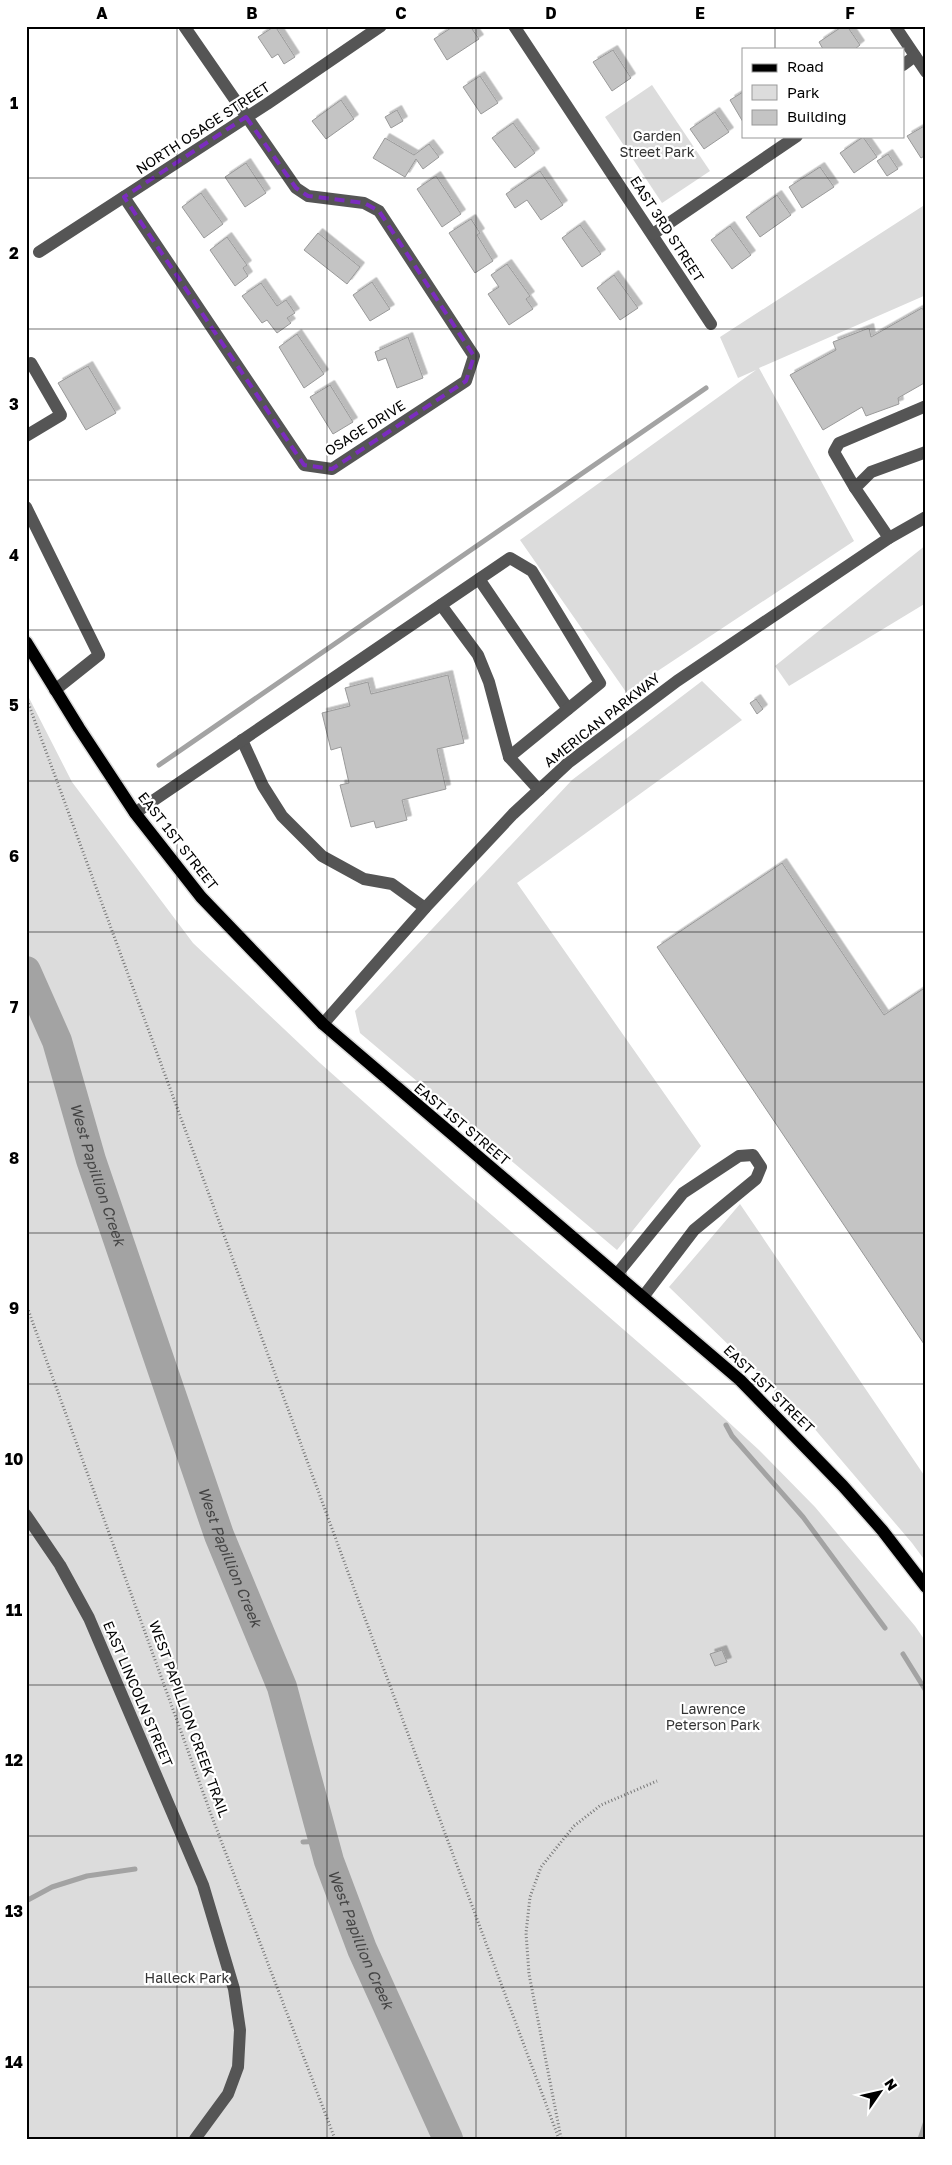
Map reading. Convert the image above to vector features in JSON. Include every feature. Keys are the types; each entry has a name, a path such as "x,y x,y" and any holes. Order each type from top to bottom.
{"main road":[{"name":"EAST 1ST STREET","path":"26,642 55,690 136,813 201,897 323,1024 740,1380 800,1439 882,1530 926,1587"}],"street":[{"path":"184,26 246,117"},
{"name":"NORTH OSAGE STREET","path":"39,252 381,26"},
{"name":"EAST 3RD STREET","path":"514,26 711,324"},
{"path":"895,26 926,72"},
{"path":"904,63 915,56"},
{"name":"OSAGE DRIVE","path":"124,197 304,465 332,468 466,381 474,356 378,211 364,203 308,196 295,186 246,117"},
{"path":"652,234 794,138"},
{"path":"26,436 61,415 31,363"},
{"path":"889,538 855,488 834,452 839,443 926,406"},
{"path":"855,488 871,472 926,452"},
{"path":"26,507 99,655 55,690"},
{"name":"AMERICAN PARKWAY","path":"323,1024 425,908 539,790 568,763 677,681 889,538 926,517"},
{"path":"136,813 510,558 532,571 600,682 509,757"},
{"path":"479,579 568,709"},
{"path":"441,605 478,655 489,682 509,757 539,790"},
{"path":"242,740 263,786 282,816 322,856 364,879 392,884 425,908"},
{"path":"616,1274 683,1193 739,1156 753,1155 761,1167 756,1179 694,1230 643,1297"},
{"name":"EAST LINCOLN STREET","path":"26,1515 60,1565 89,1618 205,1894 234,1990 240,2030 238,2067 228,2094 195,2139"}],"path":[{"path":"26,697 373,1640 560,2139"},
{"name":"WEST PAPILLION CREEK TRAIL","path":"26,1304 215,1826 335,2139"},
{"path":"560,2139 528,1974 526,1933 530,1897 541,1868 574,1826 601,1806 656,1782"}],"highlighted area":[{"path":"246,117 296,188 308,196 364,203 379,211 474,356 466,381 332,469 304,465 124,197"}],"green space":[{"name":"Garden Street Park","path":"652,85 710,171 662,203 605,117"},
{"path":"926,204 926,295 759,368 854,541 626,692 520,540 756,370 738,378 720,337"},
{"path":"926,545 926,603 789,686 775,666"},
{"path":"702,681 742,720 517,883 701,1146 617,1250 360,1033 355,1011 572,780"},
{"path":"26,692 72,782 193,943 320,1063 759,1450 815,1507 915,1626 926,1642 926,2139 26,2139"},
{"path":"740,1204 926,1478 926,1562 813,1427 669,1287"}],"building":[{"path":"275,26 295,57 284,64 278,54 272,58 258,37"},
{"path":"454,26 470,26 479,39 447,60 434,39"},
{"path":"843,26 847,26 860,45 856,48 822,48 819,42"},
{"path":"613,50 631,78 612,91 593,62"},
{"path":"480,76 498,103 481,114 463,87"},
{"path":"742,93 742,120 730,100"},
{"path":"341,100 354,119 326,139 312,121"},
{"path":"397,110 403,121 391,128 385,117"},
{"path":"715,112 729,132 704,149 690,129"},
{"path":"513,123 535,153 515,168 492,138"},
{"path":"926,125 926,155 921,158 907,136"},
{"path":"385,138 414,155 429,144 439,157 423,169 416,159 405,177 373,158"},
{"path":"864,138 877,157 854,173 840,153"},
{"path":"888,154 898,169 887,176 877,161"},
{"path":"246,163 266,193 245,207 225,177"},
{"path":"820,167 834,187 802,208 789,187"},
{"path":"540,171 563,205 541,220 527,200 515,208 506,194"},
{"path":"436,176 461,214 442,227 417,189"},
{"path":"201,193 223,224 204,238 182,207"},
{"path":"777,195 791,215 760,237 746,217"},
{"path":"471,219 480,233 477,235 493,261 475,273 449,233"},
{"path":"580,225 601,254 582,267 562,238"},
{"path":"730,226 751,255 732,269 711,240"},
{"path":"318,233 360,267 347,284 304,250"},
{"path":"227,237 247,265 243,268 248,276 235,286 210,250"},
{"path":"507,264 530,296 526,299 533,309 509,325 488,294 499,287 491,275"},
{"path":"614,275 638,308 620,320 597,288"},
{"path":"372,282 390,309 370,321 353,295"},
{"path":"261,283 277,306 286,300 295,313 287,318 291,323 277,333 267,320 262,323 242,296"},
{"path":"922,308 926,315 926,382 898,398 899,404 866,416 862,407 823,430 790,375 836,350 833,342 869,328 871,337"},
{"path":"297,334 324,374 304,388 279,347"},
{"path":"408,337 423,378 397,388 386,358 378,361 375,352"},
{"path":"88,366 116,413 86,430 58,383"},
{"path":"330,385 353,422 333,434 310,397"},
{"path":"448,675 464,743 437,749 446,789 402,800 407,820 376,828 374,821 351,827 340,785 349,783 341,747 331,750 322,713 350,706 345,688 368,682 371,694"},
{"path":"756,699 763,709 757,714 750,703"},
{"path":"782,863 884,1015 923,989 926,993 926,1347 657,947"},
{"path":"722,1650 727,1662 715,1666 710,1654"}],"waterway":[{"path":"159,765 706,388"},
{"name":"West Papillion Creek","path":"26,971 57,1041 91,1160 219,1535 282,1687 329,1861 362,1949 448,2139"},
{"path":"726,1425 732,1436 803,1517 885,1628"},
{"path":"903,1654 926,1691"},
{"path":"303,1842 323,1841"},
{"path":"26,1901 52,1887 87,1876 135,1869"},
{"path":"920,2139 926,2121"}],"park label":[{"name":"Lawrence Peterson Park","path":"713,1718"},
{"name":"Halleck Park","path":"187,1978"}]}
